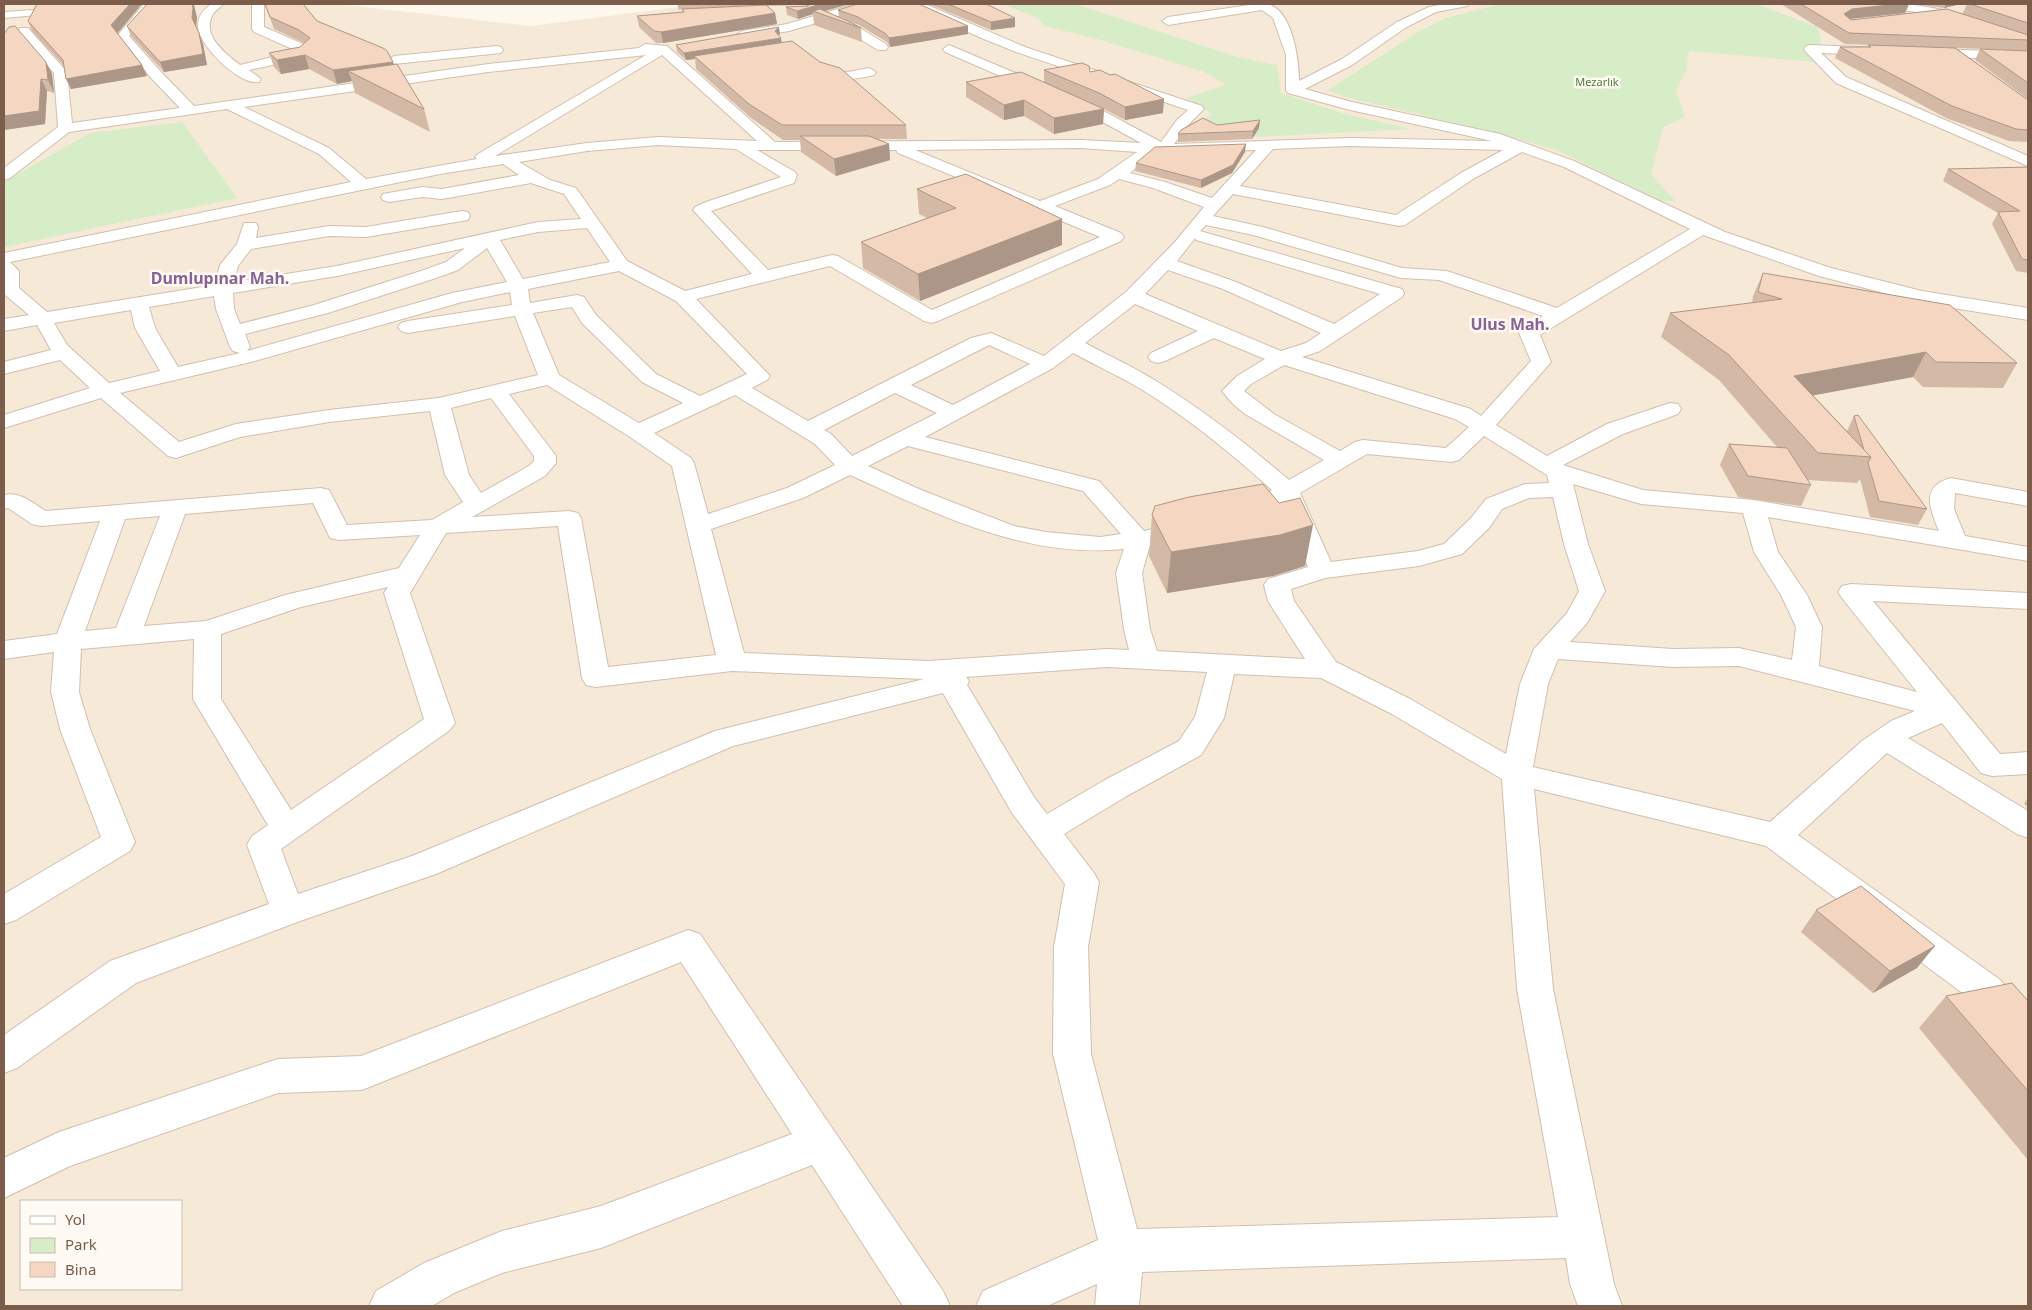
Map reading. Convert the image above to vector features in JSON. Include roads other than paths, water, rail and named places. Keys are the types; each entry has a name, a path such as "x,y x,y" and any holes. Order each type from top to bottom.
{"street":[{"path":"150,4 123,36 191,112"},
{"path":"217,4 206,16 205,30 209,43 238,69 281,99"},
{"path":"238,69 300,55 306,51 303,47 287,43 258,29 258,4"},
{"path":"726,38 774,30 866,4"},
{"path":"913,4 940,14 960,26 992,39 1082,71 1177,101 1198,110 1182,123 1157,149 1104,182 1041,206"},
{"path":"1293,90 1347,62 1401,25 1433,9 1463,4"},
{"path":"1883,4 1944,13 1972,22"},
{"path":"1168,21 1263,5 1278,16 1292,55 1293,90"},
{"path":"4,15 36,8"},
{"path":"24,31 36,8"},
{"path":"1896,19 1944,13 1962,8"},
{"path":"804,10 845,10"},
{"path":"820,18 854,30 882,47"},
{"path":"774,30 786,39"},
{"path":"24,31 60,72 65,128"},
{"path":"10,34 24,31"},
{"path":"397,43 394,60 404,81"},
{"path":"569,46 618,46 663,50 771,146"},
{"path":"4,175 65,128 191,112 488,68 663,50 680,46"},
{"path":"394,60 512,48"},
{"path":"1887,52 1810,48 1841,80 2028,161"},
{"path":"949,49 1093,110 1157,149"},
{"path":"470,165 663,50"},
{"path":"1916,53 2028,56"},
{"path":"804,54 824,72 834,76 869,72"},
{"path":"1955,54 1971,66"},
{"path":"682,66 701,63"},
{"path":"1293,90 1350,106 1495,137 1569,164 1719,236 1825,272 1922,297 2028,314"},
{"path":"232,106 324,151 363,185"},
{"path":"4,258 246,213 363,185 470,165 587,147 658,141 771,146 1081,144 1157,149 1350,142 1521,146"},
{"path":"13,152 48,142"},
{"path":"738,145 782,170 789,175 788,180 701,210 764,277"},
{"path":"698,525 795,493 905,439 1046,364 1133,296 1165,263 1269,145"},
{"path":"683,297 832,260 931,318 1115,236 893,146"},
{"path":"1230,189 1399,221 1467,176 1521,146"},
{"path":"506,159 531,178 551,187 570,192 620,265 683,297 760,376 638,432"},
{"path":"1117,174 1158,185 1215,205"},
{"path":"374,199 422,192 442,194 531,178"},
{"path":"246,213 339,206"},
{"path":"244,358 226,309 223,289 229,265 245,245 251,223 246,213"},
{"path":"245,245 329,231 366,232 462,216"},
{"path":"4,325 336,271 538,227 593,223"},
{"path":"1196,226 1257,231 1401,273 1441,275 1558,315"},
{"path":"1196,226 1395,293 1313,347 1282,357 1244,380 1232,391 1238,399 1252,409 1340,460"},
{"path":"736,387 824,439 849,466 913,495 1008,532 1046,539 1100,544 1139,540 1254,510 1363,447 1451,455 1483,426 1540,362 1528,333 1703,228"},
{"path":"490,238 518,285 522,310 550,378 638,432 683,463 732,662"},
{"path":"234,331 320,309 430,274 452,266 490,238"},
{"path":"1165,263 1204,274 1239,288 1335,332"},
{"path":"4,422 105,390 244,358 459,297 620,265"},
{"path":"4,266 10,270 10,290 24,299 42,318 59,348 176,450 236,431 329,416 439,404 550,378"},
{"path":"1133,296 1282,357 1463,414 1556,476 1641,497 1753,507 2028,554"},
{"path":"362,325 372,332 577,301 590,319 649,378 700,404"},
{"path":"139,303 145,328 172,374"},
{"path":"1158,357 1215,330"},
{"path":"809,429 978,342 990,339 1046,364"},
{"path":"1072,344 1148,385 1245,454 1287,491 1322,571"},
{"path":"4,368 65,353"},
{"path":"894,385 954,413"},
{"path":"288,911 263,845 440,723 397,593 438,526 537,471 545,464 544,456 496,391"},
{"path":"439,404 457,475 477,505"},
{"path":"1326,669 1281,601 1277,586 1322,571 1419,558 1453,549 1480,523 1494,504 1556,476 1615,429 1670,409"},
{"path":"905,439 1091,486 1139,540"},
{"path":"1556,476 1592,591 1578,617 1548,648 1534,684 1516,774 1535,989 1592,1284 1600,1306"},
{"path":"1955,541 1942,509 1943,490 1951,485 2028,499"},
{"path":"4,502 12,500 41,519 321,495 339,533 569,518 596,678 732,662 928,670 1107,658 1326,669 1400,706 1516,774 1776,836 1986,990 2028,1030"},
{"path":"1753,507 1766,552 1794,595 1809,627 1804,672"},
{"path":"127,635 175,508"},
{"path":"4,910 119,842 75,729 65,692 68,641 115,513"},
{"path":"1139,540 1129,573 1138,629 1146,660"},
{"path":"4,650 68,641 208,629 294,601 409,574"},
{"path":"2028,601 1851,592 1992,765 2028,763"},
{"path":"208,629 207,699 286,829"},
{"path":"1548,648 1673,658 1739,657 1804,672 1947,710"},
{"path":"4,1056 124,972 288,911 424,865 725,738 1024,664"},
{"path":"1044,831 1114,789 1190,748 1209,718 1223,664"},
{"path":"951,682 1023,805 1082,882 1071,947 1072,1054 1122,1251 1117,1306"},
{"path":"1776,836 1873,748 1901,728 1947,710"},
{"path":"1887,739 2028,826"},
{"path":"4,1179 59,1150 278,1076 362,1072 688,944 928,1306"},
{"path":"410,1301 439,1278 502,1252 602,1227 819,1143"},
{"path":"998,1306 1122,1251 1583,1236"}],"district":[{"name":"Dumlupınar Mah.","path":"220,278"},
{"name":"Ulus Mah.","path":"1510,324"}],"park label":[{"name":"Mezarlık","path":"1597,82"}]}
